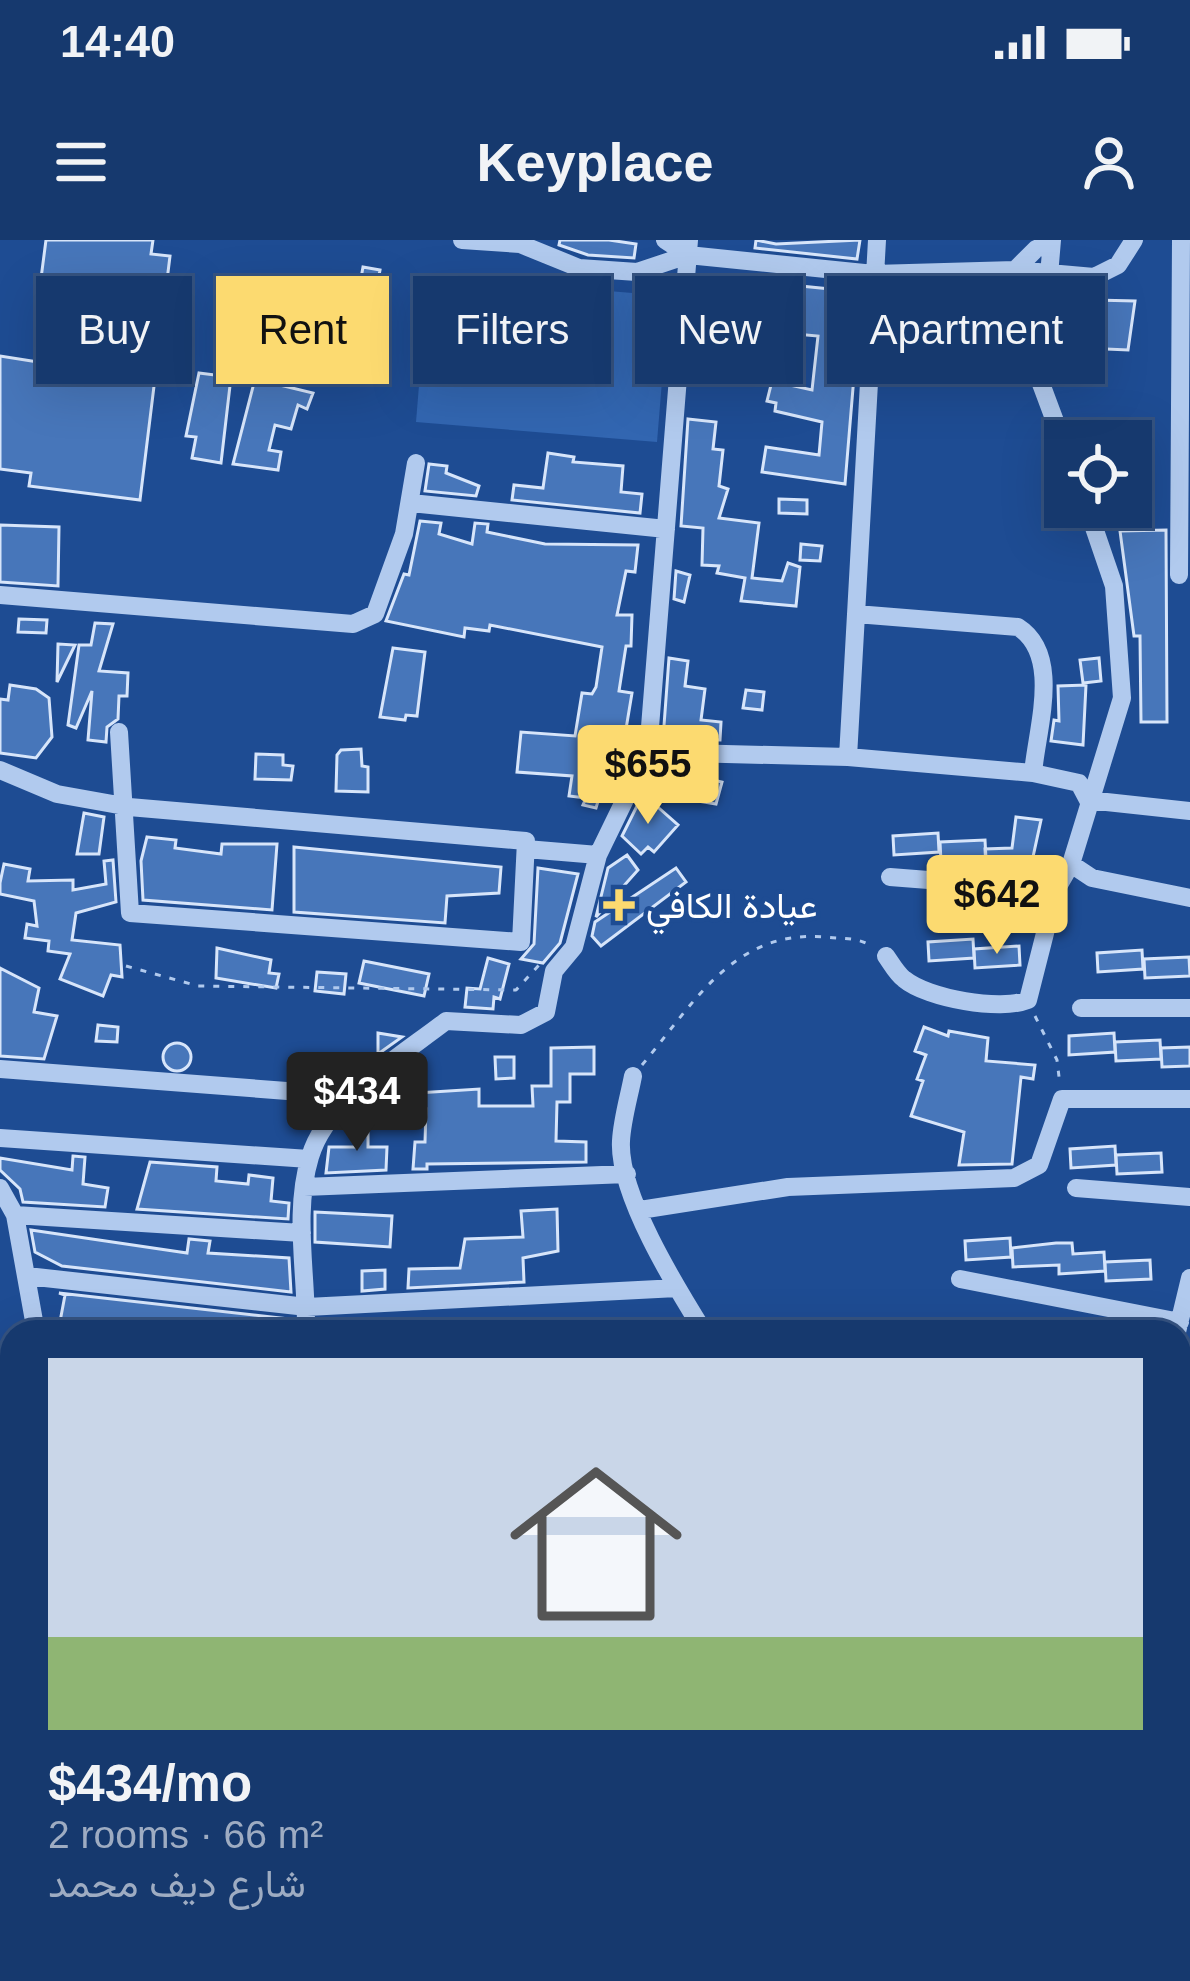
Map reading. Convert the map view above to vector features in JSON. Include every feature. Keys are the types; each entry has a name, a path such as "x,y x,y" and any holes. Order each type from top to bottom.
{"street":[{"path":"462,240 526,242 579,268 637,272 689,248"},
{"path":"665,240 689,248 874,274 1015,270 1107,274 1134,240"},
{"path":"848,757 877,240"},
{"path":"1179,574 1181,240"},
{"path":"1015,270 1036,249 1052,242"},
{"path":"1052,242 1040,381 1055,420"},
{"path":"306,1320 304,1186 315,1142 353,1096 446,1021 521,1025 546,1012 554,971 574,946 598,855 648,752 689,248"},
{"path":"0,595 353,624 375,614 411,503 416,463"},
{"path":"411,503 666,529"},
{"path":"886,956 903,979 924,990 1013,1006 1028,1000 1057,890 1071,864 1121,698 1114,586 1094,528"},
{"path":"856,614 1018,627 1030,635 1044,659 1033,773"},
{"path":"0,770 57,794 124,806 526,841 521,942 130,913 124,806 119,732"},
{"path":"1066,779 1082,774 1108,743"},
{"path":"648,752 848,757 1033,773 1079,783 1088,800"},
{"path":"1088,800 1190,811"},
{"path":"526,849 598,855"},
{"path":"1071,864 1092,878 1190,898"},
{"path":"890,877 1057,890"},
{"path":"1081,1008 1190,1008"},
{"path":"0,1069 353,1096"},
{"path":"633,1076 620,1145 627,1174 677,1288 697,1320"},
{"path":"640,1210 788,1186 1027,1175 1047,1151 1062,1099 1190,1100"},
{"path":"0,1138 309,1159"},
{"path":"304,1186 627,1174"},
{"path":"1076,1188 1190,1197"},
{"path":"0,1189 15,1215 34,1320"},
{"path":"15,1215 302,1233"},
{"path":"27,1276 307,1306 677,1288"},
{"path":"1181,1320 1190,1278"},
{"path":"960,1279 1147,1320"}],"path":[{"path":"633,1076 712,980 741,956 782,936 864,941 886,956"},
{"path":"126,966 198,986 516,990 533,965 564,959"},
{"path":"1028,1000 1057,1060 1062,1099"}],"shaded area":[{"path":"611,291 635,293 635,384 662,384 657,442 416,422 419,384 611,384"}],"building":[{"path":"46,240 153,240 151,254 170,256 168,276 41,276"},
{"path":"560,240 636,244 634,258 588,255 559,245"},
{"path":"756,240 776,244 860,240 857,259 755,248"},
{"path":"363,267 380,270 379,276 361,276"},
{"path":"803,286 827,289 827,384 853,384 845,484 762,472 766,447 819,455 822,422 775,411 776,403 767,401 771,384 812,390 818,336 803,335"},
{"path":"1105,300 1135,301 1128,350 1105,349"},
{"path":"0,356 36,362 36,384 154,384 140,500 29,486 31,473 0,469"},
{"path":"199,373 216,375 216,384 230,384 221,463 192,458 196,437 186,436"},
{"path":"254,384 313,393 307,409 298,405 291,429 275,425 269,450 281,452 278,470 233,464"},
{"path":"688,419 716,422 713,449 723,450 719,486 728,489 719,518 759,523 752,578 782,581 788,563 800,567 796,606 741,601 745,578 717,573 719,566 702,565 703,528 681,526"},
{"path":"548,453 574,457 573,462 623,466 621,492 642,494 640,513 512,500 514,485 543,488"},
{"path":"429,464 447,466 446,473 479,486 476,496 425,491"},
{"path":"779,499 807,500 807,514 779,513"},
{"path":"420,521 441,523 439,534 472,544 475,523 488,524 487,532 545,544 638,545 635,572 626,571 617,615 632,615 631,646 626,646 619,691 632,693 623,747 627,765 616,787 603,785 596,808 583,805 586,798 569,796 572,776 517,772 521,732 575,736 582,693 592,694 596,687 602,647 490,625 489,631 465,628 464,637 386,621 404,574 409,575"},
{"path":"0,525 59,527 58,586 0,582"},
{"path":"1166,530 1167,722 1141,722 1140,636 1134,636 1120,531"},
{"path":"801,544 822,546 820,561 800,560"},
{"path":"676,571 690,575 684,602 674,599"},
{"path":"19,619 47,620 46,633 18,632"},
{"path":"95,623 113,624 99,671 128,673 127,696 119,696 118,719 107,727 106,742 88,740 92,691 76,728 68,725 79,645 91,645"},
{"path":"58,644 75,645 57,682"},
{"path":"393,648 425,652 417,716 406,715 405,720 380,717"},
{"path":"669,658 688,661 685,686 705,689 701,720 721,722 720,740 663,739"},
{"path":"1099,658 1101,681 1083,683 1080,660"},
{"path":"10,685 36,689 49,698 52,737 36,758 0,753 0,699 8,700"},
{"path":"1086,685 1083,745 1051,741 1054,720 1059,721 1058,686"},
{"path":"746,690 764,692 762,710 743,708"},
{"path":"361,749 362,766 368,767 368,792 336,791 337,755 341,750"},
{"path":"256,754 283,755 283,765 293,766 291,780 255,779"},
{"path":"656,766 722,782 716,804 644,792"},
{"path":"643,794 678,825 654,852 648,847 641,854 622,836"},
{"path":"84,813 104,817 99,854 77,854"},
{"path":"1016,817 1041,820 1031,866 986,868 985,849 1012,848"},
{"path":"938,833 939,852 894,855 893,836"},
{"path":"147,837 176,840 175,848 221,854 222,844 277,844 272,910 143,900 141,861"},
{"path":"985,840 986,859 941,861 940,842"},
{"path":"294,847 501,867 499,893 447,896 445,923 294,912"},
{"path":"627,855 638,870 596,917 608,868"},
{"path":"113,860 116,902 76,913 72,940 120,945 122,977 111,975 103,996 60,979 70,954 48,951 49,941 25,938 27,924 37,926 34,901 0,894 0,883 4,864 30,869 28,881 73,880 73,890 106,884 104,861"},
{"path":"538,868 578,874 560,943 543,963 521,959 534,944"},
{"path":"676,868 686,882 601,946 592,936 595,922"},
{"path":"973,939 974,958 929,961 928,942"},
{"path":"1019,946 1020,965 975,968 974,949"},
{"path":"217,948 271,960 269,973 279,974 276,988 216,978"},
{"path":"1142,950 1143,969 1098,972 1097,953"},
{"path":"1189,957 1190,976 1145,978 1144,959"},
{"path":"488,958 509,964 500,999 494,997 493,1009 465,1007 467,988 480,989"},
{"path":"364,961 429,974 424,996 359,983"},
{"path":"0,968 39,988 34,1012 57,1016 44,1059 0,1056"},
{"path":"317,972 346,974 344,994 315,991"},
{"path":"98,1025 118,1027 117,1042 96,1041"},
{"path":"924,1027 948,1036 949,1031 988,1038 986,1061 1035,1065 1033,1079 1021,1077 1012,1164 959,1165 964,1132 911,1116 923,1081 917,1079 926,1055 915,1051"},
{"path":"378,1033 402,1037 378,1054"},
{"path":"1114,1033 1115,1052 1069,1055 1069,1036"},
{"path":"1160,1040 1161,1059 1116,1061 1115,1042"},
{"path":"177,1043 187,1047 191,1057 187,1067 177,1071 167,1067 163,1057 167,1047"},
{"path":"594,1047 594,1074 570,1074 570,1102 557,1102 556,1141 586,1142 586,1162 427,1164 427,1169 413,1169 415,1142 425,1142 426,1109 388,1113 386,1095 479,1089 479,1106 533,1106 532,1086 551,1086 551,1048"},
{"path":"1190,1047 1190,1066 1162,1067 1161,1048"},
{"path":"495,1057 514,1057 514,1078 496,1079"},
{"path":"355,1118 368,1118 368,1147 387,1147 386,1170 326,1173 329,1147 356,1147"},
{"path":"1115,1146 1116,1165 1071,1168 1070,1149"},
{"path":"1161,1153 1162,1172 1117,1174 1116,1155"},
{"path":"73,1156 85,1157 83,1184 108,1188 105,1207 23,1202 20,1189 0,1170 0,1158 72,1170"},
{"path":"150,1162 217,1167 216,1181 248,1184 249,1175 273,1178 271,1201 289,1203 288,1219 137,1209"},
{"path":"557,1209 558,1251 523,1258 524,1282 408,1288 409,1269 460,1268 465,1239 523,1237 521,1211"},
{"path":"315,1212 392,1216 390,1247 315,1242"},
{"path":"31,1230 187,1253 189,1239 210,1241 208,1253 289,1258 291,1292 62,1266 35,1252"},
{"path":"1010,1238 1011,1257 966,1260 965,1241"},
{"path":"1072,1243 1073,1254 1104,1252 1105,1271 1059,1274 1059,1265 1013,1267 1012,1248"},
{"path":"1150,1260 1151,1279 1106,1281 1105,1262"},
{"path":"385,1270 385,1289 362,1291 362,1271"},
{"path":"59,1293 290,1320 60,1320 65,1295"}],"place":[{"name":"عيادة الكافي","path":"619,905"}]}
